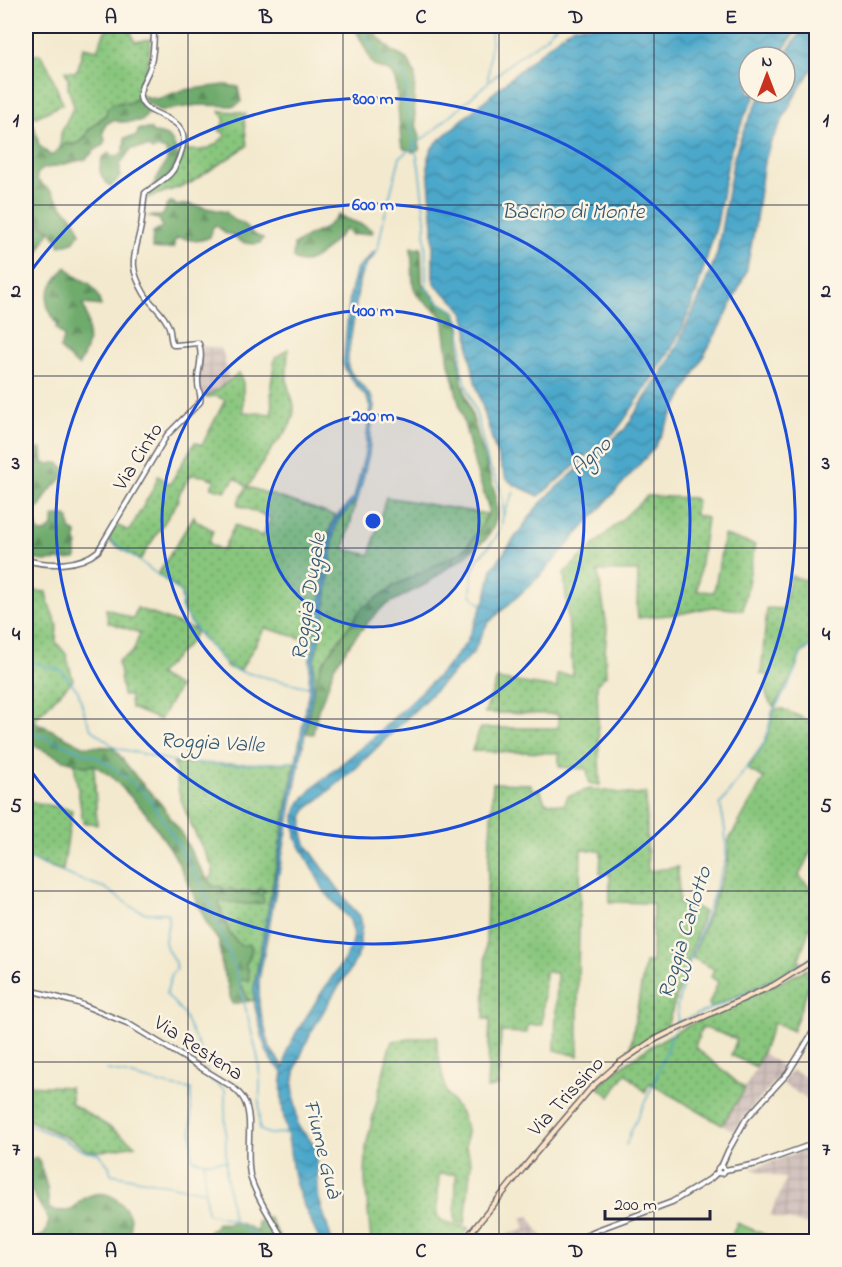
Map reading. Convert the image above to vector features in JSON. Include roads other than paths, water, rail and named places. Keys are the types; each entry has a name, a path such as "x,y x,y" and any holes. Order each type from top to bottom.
{"main road":[{"name":"Via Trissino","path":"463,1242 566,1116 591,1088 619,1063 652,1041 774,985 816,959"}],"street":[{"name":"Via Cinto","path":"26,560 44,563 72,562 88,558 98,551 167,435 200,402 198,385 200,344 173,345 169,327 144,292 133,264 145,193 171,173 185,137 177,125 151,110 142,103 140,97 150,66 154,26"},
{"name":"Via Restena","path":"26,989 78,1003 128,1023 231,1086 241,1095 248,1109 251,1179 285,1242"},
{"path":"582,1242 588,1234 672,1203 718,1172 722,1173 728,1151 746,1119 788,1073 816,1027"},
{"path":"723,1168 757,1164 816,1143"}],"water":[{"name":"Bacino di Monte","path":"574,26 800,26 787,45 737,45 737,105 750,105 730,151 717,224 695,297 682,329 667,356 616,431 539,496 513,484 506,478 475,381 467,323 463,312 437,287 433,278 433,226 428,157 440,139"},
{"path":"805,26 816,26 816,63 797,92 797,45 792,45"},
{"path":"756,105 790,105 770,144 763,167 746,273 726,315 654,448 540,576 487,624 473,653 355,769 305,811 303,829 307,846 360,916 362,925 360,950 351,969 310,1034 296,1067 293,1085 298,1126 317,1148 319,1199 332,1241 320,1241 295,1180 282,1105 283,1072 266,1050 255,1007 254,988 309,690 310,659 318,624 330,532 334,519 354,498 365,453 370,407 367,398 348,375 343,364 350,295 357,268 375,251 360,277 348,356 348,367 351,373 371,396 374,406 369,454 358,499 337,521 334,533 323,625 314,660 313,691 259,980 259,1006 270,1048 284,1068 287,1051 296,1033 344,960 352,945 354,935 350,920 325,892 296,838 295,814 298,805 315,786 374,737 445,669 466,643 486,597 492,569 538,506 625,429 671,358 717,254 734,157"}],"waterway":[{"path":"367,26 369,42 377,54 406,78 406,100 419,167 425,218 426,287 433,298 455,312 460,322 461,369 477,417 488,463 503,500 501,527 495,539 478,559 472,572 471,595 483,606"},
{"path":"488,81 492,26"},
{"name":"Roggia Dugale","path":"373,256 378,248 400,157 557,26"},
{"path":"503,516 514,492"},
{"path":"110,540 179,591 183,598 181,607 183,611 221,659 234,670 308,687"},
{"name":"Roggia Carlotto","path":"675,1028 678,1018 677,1006 690,961 726,859 725,832 720,805 764,743 775,708 789,685 801,653 816,643"},
{"name":"Roggia Valle","path":"26,660 62,671 78,691 91,729 116,748 173,761 228,765 296,762"},
{"path":"26,730 96,757 110,765 145,793 162,818 210,903 237,974 258,1058 260,1130 269,1134 287,1133"},
{"path":"26,858 105,888 132,907 146,913 167,913 165,942 177,969 172,973 166,994 183,1013 206,1062 207,1070"},
{"path":"677,1023 766,984 816,955"},
{"name":"Roggia Carlotto","path":"626,1145 654,1083 673,1033"},
{"path":"107,1070 191,1089 192,1159 204,1162 226,1161"},
{"path":"208,1077 225,1090 226,1174 233,1220 268,1242"},
{"path":"26,1124 57,1136 86,1152 98,1153 109,1166 111,1174 205,1192 207,1213 233,1220"},
{"path":"204,1162 205,1191"}],"water label":[{"name":"Agno","path":"592,457"},
{"name":"Fiume Guà","path":"321,1149"}]}
